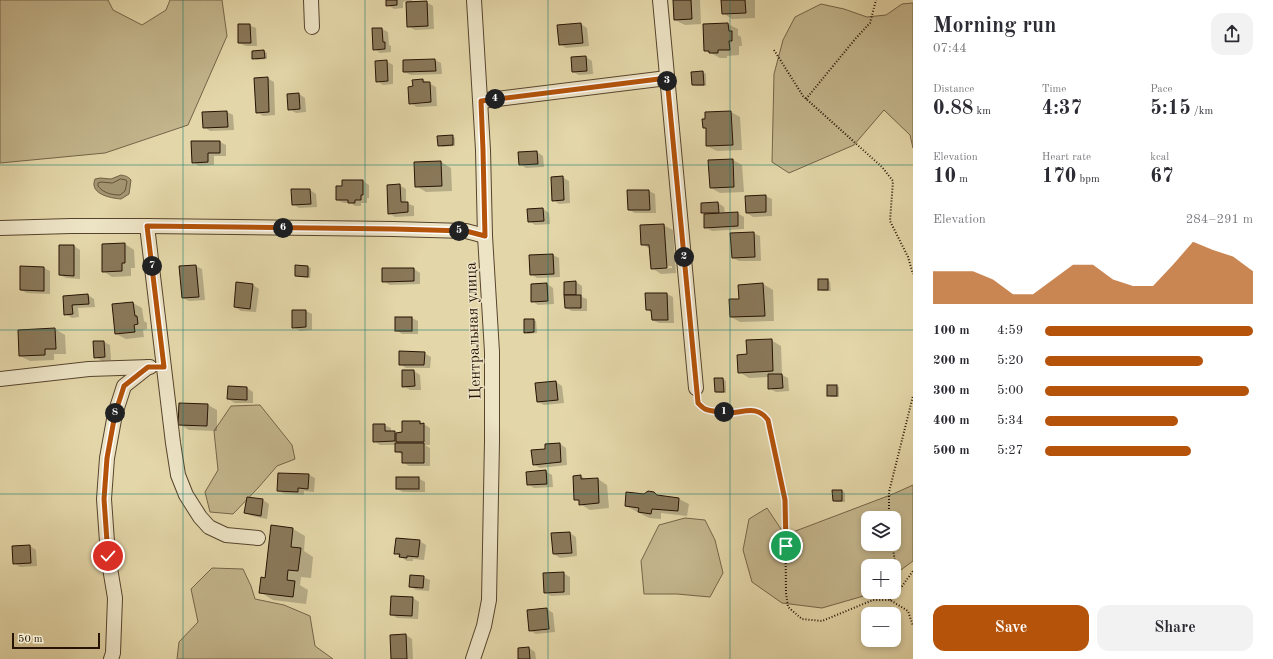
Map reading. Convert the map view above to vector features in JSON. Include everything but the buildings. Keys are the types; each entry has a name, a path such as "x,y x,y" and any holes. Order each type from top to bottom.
{"street":[{"path":"311,0 312,27"},
{"name":"Центральная улица","path":"473,659 484,626 489,600 492,441 492,352 485,236 481,101 474,0"},
{"path":"660,0 696,388"},
{"path":"481,101 667,78"},
{"path":"0,228 147,226 415,230 466,231 485,236"},
{"path":"147,226 178,475 186,495 200,517 209,527 226,535 258,538"},
{"path":"111,659 113,653 115,598 108,556 104,499 107,458 115,414 124,386 148,367"},
{"path":"0,379 89,369 164,367"}],"path":[{"path":"806,99 870,23 876,0"},
{"path":"774,50 803,96 882,167 893,181 890,221 908,257 913,274"},
{"path":"696,388 698,403 705,409 730,413 744,410 756,411 764,414 768,420 785,500 786,593 788,607 802,619 822,621 873,600 890,600 908,611 913,626"},
{"path":"889,511 889,492 913,396"},
{"path":"901,589 913,571"}],"shaded area":[{"path":"0,0 108,0 113,10 142,25 166,10 170,0 222,0 227,36 188,125 105,153 0,163"},
{"path":"913,3 913,148 910,135 884,110 854,145 789,173 772,162 774,74 783,40 795,17 821,4 844,9 867,17 886,15 902,4"},
{"path":"260,405 292,445 295,459 277,466 233,514 210,512 205,492 218,470 214,431 231,406"},
{"path":"913,485 913,561 901,570 901,559 861,559 861,597 822,608 782,603 752,582 743,550 749,519 767,508 785,535"},
{"path":"685,518 705,520 715,540 723,573 710,597 677,594 644,594 641,561 659,525"},
{"path":"212,568 243,569 255,599 284,605 310,616 315,646 333,659 177,659 179,642 198,622 191,589"}],"water":[{"path":"121,175 128,177 131,180 129,194 121,199 106,196 98,192 95,188 95,179 111,179"}],"route":[{"path":"108,556 104,499 107,458 115,414 124,386 148,367 164,367 147,226 466,231 485,236 481,101 667,78 698,403 705,409 730,413 744,410 756,411 764,414 768,420 785,500 786,546"}]}
